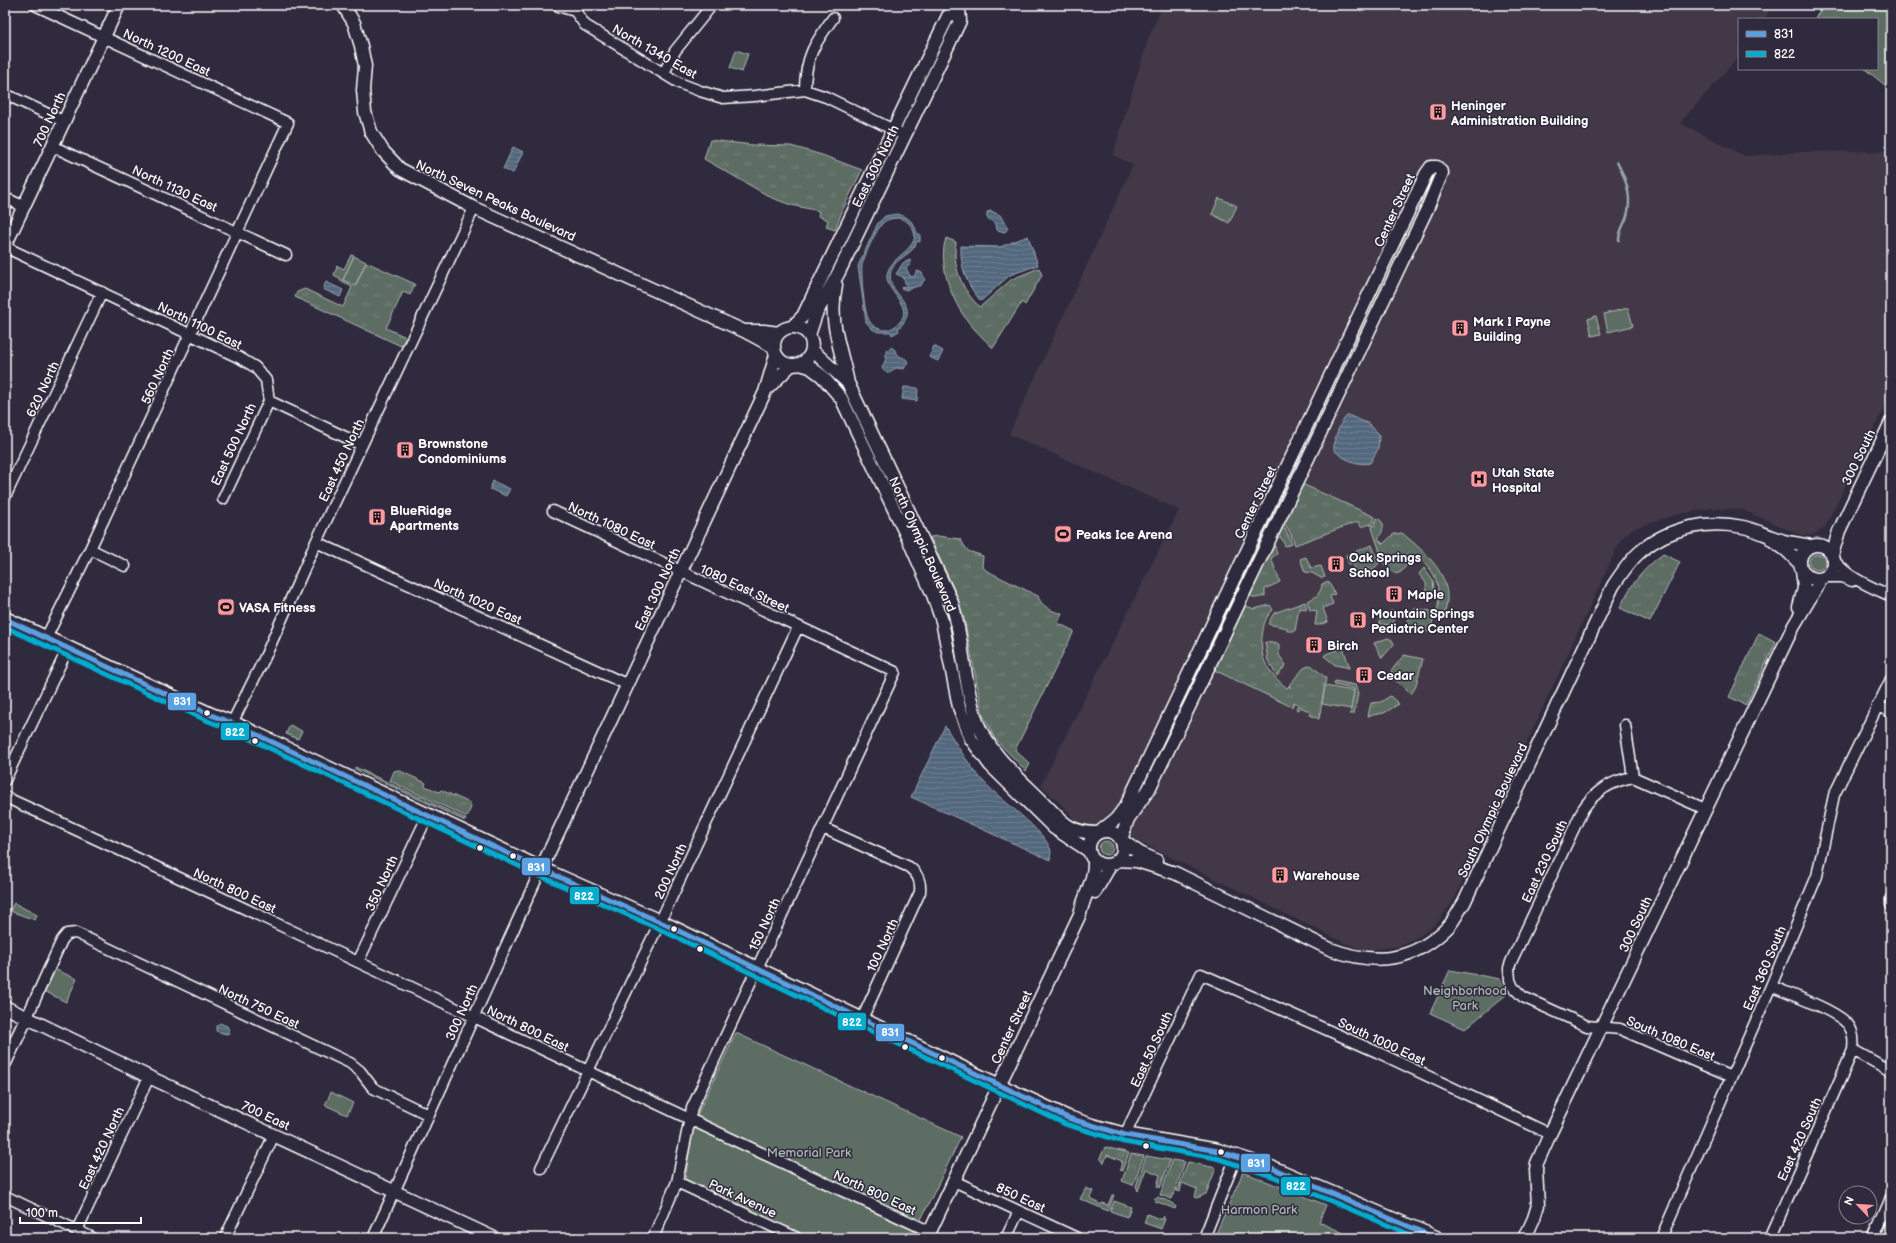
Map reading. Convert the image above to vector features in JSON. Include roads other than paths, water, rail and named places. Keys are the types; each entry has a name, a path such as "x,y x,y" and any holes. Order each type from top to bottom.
{"main road":[{"path":"5,618 541,869 660,922 1068,1118 1125,1135 1211,1150 1274,1169 1436,1238"}],"street":[{"name":"North 1200 East","path":"35,5 288,123"},
{"name":"700 North","path":"5,246 103,36 119,5"},
{"name":"North Seven Peaks Boulevard","path":"343,5 354,23 361,46 365,66 363,90 364,112 370,132 383,151 400,170 474,208 744,331 775,351"},
{"path":"664,73 675,51 712,5"},
{"name":"North 1340 East","path":"558,6 576,8 585,25 679,83 723,98 805,90 826,97 906,136"},
{"name":"East 300 North","path":"792,327 802,316 948,16 959,7"},
{"name":"East 300 North","path":"809,335 816,314 839,272 906,136 960,21 959,7"},
{"path":"805,90 810,54 818,39 834,18"},
{"path":"5,94 63,121"},
{"name":"560 North","path":"46,638 90,549 288,123"},
{"name":"North 1130 East","path":"52,146 286,255"},
{"name":"Center Street","path":"1099,832 1116,819 1126,806 1327,385 1412,202 1426,174 1431,167 1437,167 1442,173 1427,209 1149,789 1128,819 1121,840"},
{"path":"5,198 24,206"},
{"path":"1412,202 1427,209"},
{"name":"East 450 North","path":"232,723 265,657 316,542 474,208"},
{"path":"1402,226 1415,232"},
{"name":"North 1100 East","path":"5,246 191,334 255,367 266,380 269,402"},
{"path":"839,272 833,304 833,323 848,384"},
{"name":"620 North","path":"5,497 102,292"},
{"path":"792,327 804,330 812,341 812,350 806,360 796,364 784,363 775,351 775,339 779,333 792,327"},
{"name":"North Seven Peaks Boulevard","path":"744,331 779,333"},
{"name":"North Olympic Boulevard","path":"812,350 848,384 951,600 956,616 971,700 978,722 985,737 1023,782 1058,817 1078,832 1099,832"},
{"name":"East 300 North","path":"575,798 765,392 775,351"},
{"name":"East 300 North","path":"765,392 776,378 796,364"},
{"name":"North Olympic Boulevard","path":"796,364 810,367 822,376 841,398 910,543 933,595 942,621 959,707 971,739 990,765 1054,828 1092,855"},
{"path":"1327,385 1340,391"},
{"path":"269,402 362,445"},
{"name":"East 500 North","path":"223,499 269,402"},
{"name":"300 South","path":"1833,557 1838,531 1891,422"},
{"name":"300 South","path":"1813,546 1836,526 1850,505"},
{"path":"1269,506 1283,512"},
{"name":"North 1080 East","path":"553,512 681,572"},
{"name":"South Olympic Boulevard","path":"1121,840 1175,872 1330,949 1350,956 1373,960 1392,958 1409,953 1430,943 1450,925 1464,902 1613,586 1627,566 1641,551 1654,541 1676,531 1697,526 1720,525 1741,527 1784,541 1813,546"},
{"name":"South Olympic Boulevard","path":"1760,532 1787,551 1801,567"},
{"name":"North 1020 East","path":"316,542 628,685"},
{"path":"1866,585 1846,573 1827,548 1813,546 1802,553 1801,567 1809,577 1815,579 1824,577 1841,577 1890,593"},
{"path":"90,549 124,566"},
{"path":"1824,577 1833,568 1833,557"},
{"name":"300 South","path":"1793,627 1804,588 1801,567"},
{"name":"1080 East Street","path":"681,572 798,627"},
{"name":"300 South","path":"1525,1238 1538,1205 1537,1163 1550,1134 1793,627 1824,577"},
{"path":"1233,582 1246,588"},
{"name":"150 North","path":"653,1238 677,1182 692,1108 895,672 798,627"},
{"name":"200 North","path":"542,1168 660,922 798,627"},
{"path":"5,780 68,648"},
{"path":"1190,671 1203,677"},
{"name":"East 360 South","path":"1661,1238 1771,986 1817,876 1834,795 1891,679"},
{"path":"1877,705 1891,712"},
{"path":"1625,725 1633,777 1705,809"},
{"path":"1148,759 1160,765"},
{"name":"East 230 South","path":"1510,980 1509,968 1511,962 1583,809 1588,801 1606,786 1623,779 1633,777"},
{"name":"North 800 East","path":"5,797 358,962 929,1235"},
{"name":"300 North","path":"373,1238 541,869 575,798"},
{"name":"350 North","path":"358,962 428,815"},
{"name":"100 North","path":"823,828 909,867 914,871 920,880 920,892 862,1020"},
{"path":"1110,831 1121,840 1122,850 1114,862 1102,864 1092,855 1090,841 1099,832 1110,831"},
{"name":"Center Street","path":"929,1235 1080,914 1082,902 1094,875 1092,855"},
{"name":"South Olympic Boulevard","path":"1114,862 1137,861 1175,872"},
{"name":"Center Street","path":"1080,914 1089,904 1114,862"},
{"path":"1891,898 1891,906"},
{"name":"North 750 East","path":"26,1017 62,940 70,933 76,933 350,1063 360,1071 373,1088 429,1115"},
{"name":"South 1000 East","path":"1201,974 1377,1052 1550,1134"},
{"name":"East 50 South","path":"1125,1135 1201,974"},
{"name":"South 1080 East","path":"1510,980 1513,987 1523,997 1586,1026 1620,1029 1731,1077"},
{"path":"1771,986 1836,1014 1843,1019 1853,1034 1853,1050 1891,1071"},
{"name":"700 East","path":"5,1007 494,1238"},
{"path":"5,1063 26,1017"},
{"name":"East 420 South","path":"1770,1238 1853,1050"},
{"name":"East 420 North","path":"77,1230 149,1076"},
{"path":"225,1238 274,1134"},
{"path":"1204,1238 1236,1157"},
{"name":"850 East","path":"954,1181 1075,1238"},
{"name":"Park Avenue","path":"677,1182 797,1238"},
{"path":"5,1196 93,1238"},
{"path":"1873,1238 1891,1197"},
{"path":"1006,1238 1019,1211"}],"water":[{"path":"513,147 523,152 513,173 503,169"},
{"path":"991,211 1000,215 1008,228 1005,232 997,230 996,224 987,218 987,212"},
{"path":"897,214 908,218 913,223 917,234 920,234 920,242 917,241 912,250 893,266 891,271 890,279 893,287 906,306 907,312 905,320 898,329 899,331 892,335 891,332 878,332 872,329 866,322 858,266 878,223 885,216","holes":["895,218 902,219 911,226 914,234 914,240 911,246 889,268 887,275 890,287 902,305 904,311 903,317 896,326 884,330 877,328 868,318 863,295 862,265 870,244 880,227 886,221"]},
{"path":"1028,236 1038,265 1010,275 981,301 968,283 965,276 961,246 1000,247"},
{"path":"910,260 911,264 906,268 910,276 914,277 918,271 922,273 925,279 921,285 906,290 901,288 909,285 906,285 903,277 896,274 903,263"},
{"path":"326,282 343,290 340,297 323,289"},
{"path":"934,346 943,351 938,361 929,357"},
{"path":"890,347 908,362 904,369 896,368 888,373 883,370 882,367 886,359 886,351"},
{"path":"904,387 918,388 917,401 902,399"},
{"path":"1348,415 1369,424 1379,434 1378,449 1370,463 1356,463 1334,450 1338,431 1342,422"},
{"path":"493,481 510,489 506,496 490,489"},
{"path":"945,726 983,781 1041,834 1048,843 1051,851 1050,860 911,797"},
{"path":"220,1023 227,1026 230,1033 226,1034 216,1031 216,1026"}],"waterway":[{"path":"1617,162 1624,176 1629,197 1628,212 1620,232 1619,240"}],"place":[{"name":"Heninger Administration Building","path":"1438,112"},
{"name":"Mark I Payne Building","path":"1460,328"},
{"name":"Brownstone Condominiums","path":"405,450"},
{"name":"Utah State Hospital","path":"1479,479"},
{"name":"BlueRidge Apartments","path":"377,517"},
{"name":"Peaks Ice Arena","path":"1063,534"},
{"name":"Oak Springs School","path":"1336,564"},
{"name":"Maple","path":"1394,594"},
{"name":"VASA Fitness","path":"226,607"},
{"name":"Mountain Springs Pediatric Center","path":"1358,620"},
{"name":"Birch","path":"1314,645"},
{"name":"Cedar","path":"1364,675"},
{"name":"Warehouse","path":"1280,875"}],"park label":[{"name":"Neighborhood Park","path":"1465,998"},
{"name":"Memorial Park","path":"809,1152"},
{"name":"Harmon Park","path":"1259,1209"}]}
